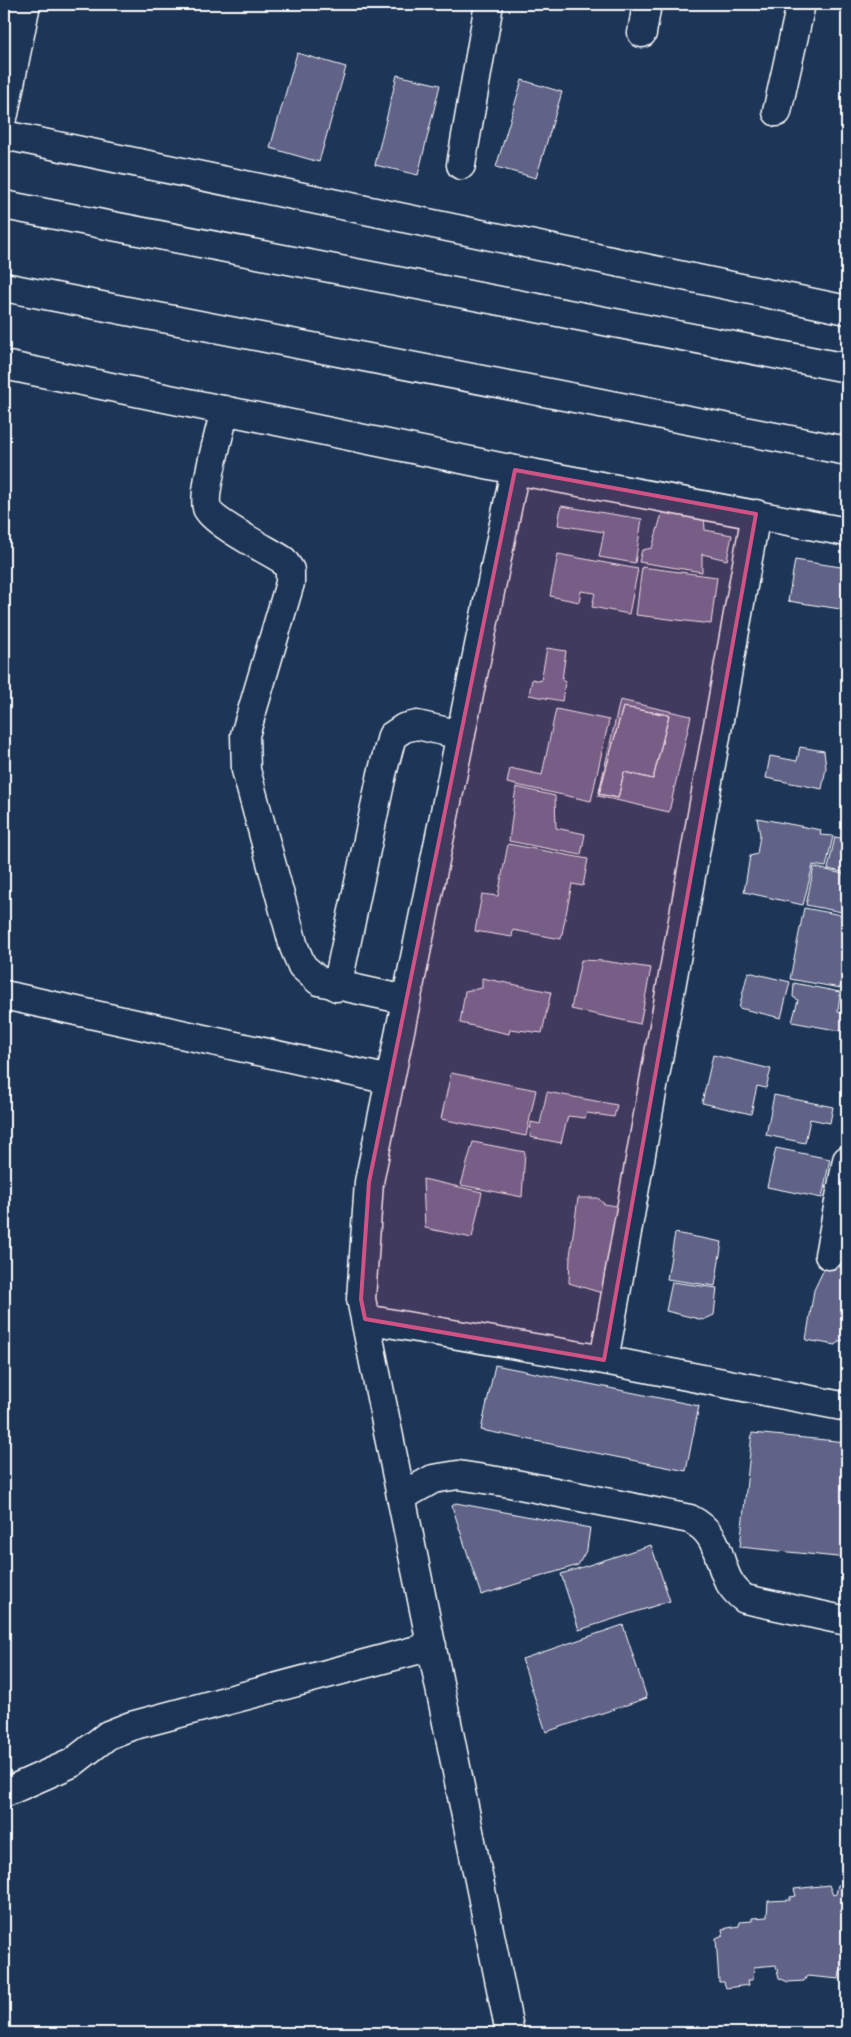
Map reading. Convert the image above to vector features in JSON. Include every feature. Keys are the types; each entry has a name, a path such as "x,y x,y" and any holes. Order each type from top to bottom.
{"street":[{"path":"4,114 26,4"},
{"path":"461,165 489,4"},
{"path":"642,33 647,4"},
{"path":"777,112 801,4"},
{"path":"4,135 847,310"},
{"path":"4,205 847,368"},
{"path":"4,287 847,451"},
{"path":"4,365 515,470 847,532"},
{"path":"225,410 207,491 207,508 216,519 283,560 290,570 290,583 244,735 246,770 294,947 302,966 319,981 337,987 406,1000"},
{"path":"510,2033 361,1299 369,1182 515,470"},
{"path":"604,1360 756,514"},
{"path":"337,987 382,774 392,736 404,728 417,725 461,735"},
{"path":"4,995 390,1080"},
{"path":"828,1255 847,1160"},
{"path":"365,1319 604,1360 847,1407"},
{"path":"401,1497 434,1479 458,1475 510,1483 690,1519 702,1525 712,1536 726,1579 734,1591 745,1599 847,1621"},
{"path":"4,1793 65,1766 108,1735 131,1726 432,1646"}],"highlighted area":[{"path":"515,470 756,514 604,1360 365,1319 361,1299 369,1182"}],"building":[{"path":"297,53 346,67 319,162 270,148"},
{"path":"397,75 440,85 418,175 375,165"},
{"path":"522,80 562,92 536,178 496,167"},
{"path":"561,506 642,519 635,563 599,557 604,532 558,525"},
{"path":"663,510 704,516 705,530 732,535 727,560 702,554 702,572 639,562 642,550 652,548"},
{"path":"558,554 638,569 629,614 592,607 595,593 581,591 579,602 550,596"},
{"path":"795,560 847,568 845,598 847,599 847,610 788,601"},
{"path":"642,567 717,577 711,624 636,615"},
{"path":"547,648 566,651 562,680 565,682 562,701 529,695 532,679 541,681"},
{"path":"620,700 691,716 669,812 598,796","holes":["623,707 669,715 653,779 624,772 618,798 599,794"]},
{"path":"623,707 669,715 653,779 624,772 618,798 599,794"},
{"path":"556,709 609,720 591,801 507,783 510,768 542,775"},
{"path":"800,747 824,751 826,768 822,789 766,778 770,756 797,761"},
{"path":"516,787 555,796 556,828 585,834 581,855 509,841"},
{"path":"757,818 821,830 820,835 833,836 826,867 813,865 803,905 744,892 750,856 757,854 760,835"},
{"path":"835,837 847,839 847,873 828,869"},
{"path":"508,844 588,859 583,886 572,884 561,939 513,930 512,937 475,931 482,894 498,896"},
{"path":"814,867 847,875 847,913 806,905"},
{"path":"804,908 847,916 841,941 847,943 847,967 840,988 790,979"},
{"path":"581,960 604,961 651,968 640,1024 571,1009"},
{"path":"748,972 790,982 781,1018 739,1008"},
{"path":"482,978 551,992 542,1033 510,1029 509,1034 460,1023 465,991 482,988"},
{"path":"794,983 840,992 838,1012 847,1014 847,1032 792,1022 798,1000 793,997"},
{"path":"713,1055 771,1069 766,1088 757,1086 751,1114 702,1103"},
{"path":"451,1073 536,1090 526,1136 441,1119"},
{"path":"547,1092 617,1105 614,1117 587,1113 585,1118 568,1116 561,1143 530,1137 531,1122 540,1124"},
{"path":"774,1095 833,1107 830,1123 810,1119 805,1143 766,1135"},
{"path":"473,1142 525,1152 522,1197 461,1185"},
{"path":"776,1148 830,1159 822,1198 767,1187"},
{"path":"423,1179 482,1192 472,1238 425,1228"},
{"path":"578,1198 598,1198 604,1204 629,1208 615,1297 569,1283 570,1256"},
{"path":"675,1233 722,1242 715,1286 667,1279"},
{"path":"826,1265 847,1268 847,1340 839,1341 836,1345 806,1340 814,1290"},
{"path":"672,1282 717,1288 714,1315 703,1320 666,1311"},
{"path":"495,1365 699,1406 686,1471 481,1430"},
{"path":"752,1433 847,1442 847,1558 740,1547"},
{"path":"456,1503 590,1528 587,1549 578,1565 481,1595 452,1506"},
{"path":"651,1545 670,1601 579,1630 561,1574"},
{"path":"623,1625 647,1698 546,1732 522,1659"},
{"path":"847,1884 847,1958 844,1959 845,1969 840,1972 839,1979 807,1976 804,1981 788,1982 779,1978 776,1965 754,1967 753,1980 748,1980 749,1985 726,1988 724,1982 719,1982 716,1938 723,1935 722,1929 739,1926 740,1922 752,1921 752,1918 767,1917 768,1901 790,1900 790,1897 796,1896 794,1889 829,1885 833,1895 836,1894 838,1885"}]}
